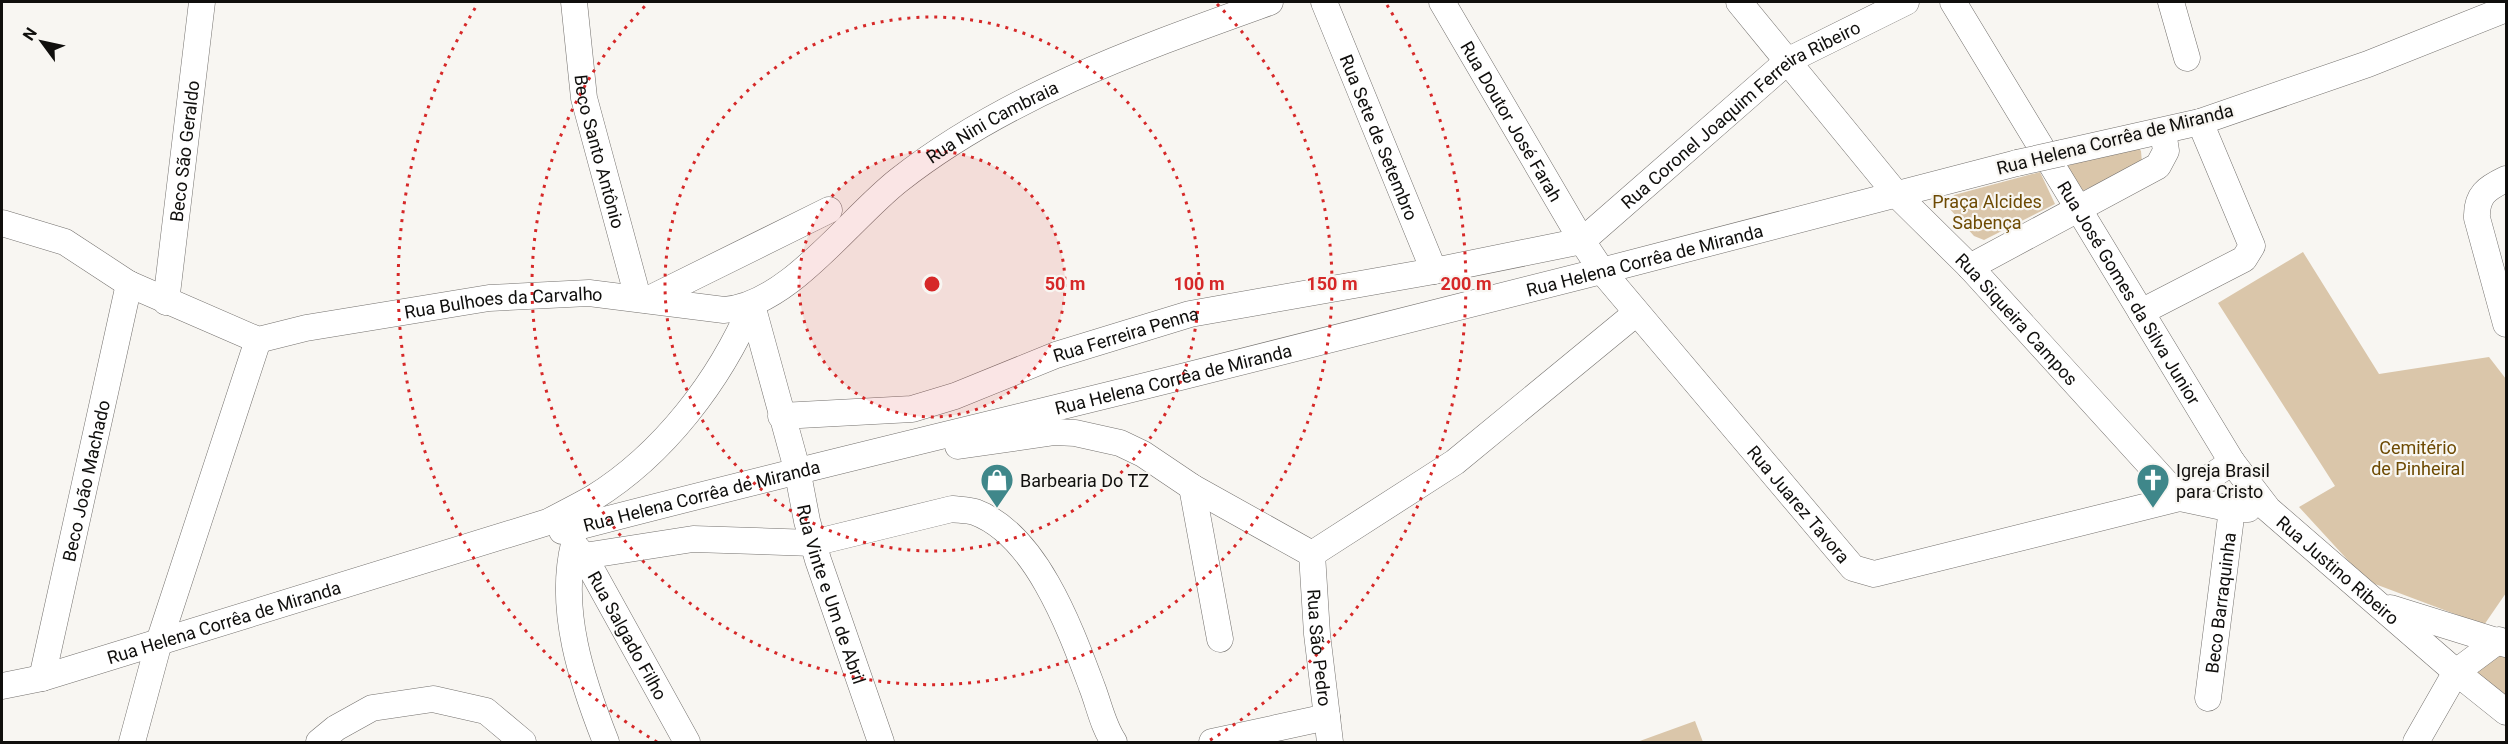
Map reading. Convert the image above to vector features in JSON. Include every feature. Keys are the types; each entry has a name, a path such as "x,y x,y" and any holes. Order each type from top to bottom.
{"street":[{"name":"Beco São Geraldo","path":"166,302 202,2"},
{"name":"Beco Santo Antônio","path":"574,2 584,98 642,299"},
{"name":"Rua Nini Cambraia","path":"752,305 773,293 812,261 898,181 946,146 998,115 1153,44 1270,2"},
{"name":"Rua Sete de Setembro","path":"1324,2 1434,271"},
{"name":"Rua Doutor José Farah","path":"1442,2 1582,241"},
{"name":"Rua Siqueira Campos","path":"1739,2 1789,60 1897,195 1970,267 2181,498"},
{"name":"Rua Coronel Joaquim Ferreira Ribeiro","path":"1582,241 1789,60 1906,2"},
{"name":"Rua José Gomes da Silva Junior","path":"1953,2 2232,462"},
{"path":"2171,2 2187,58"},
{"name":"Rua Helena Corrêa de Miranda","path":"2,686 42,678 159,642 567,538 797,469 1173,379 2017,163 2200,122 2368,64 2506,9"},
{"path":"2141,312 2244,259 2250,253 2251,238 2200,122"},
{"path":"1970,267 2158,166 2166,151 2163,130"},
{"path":"2498,183 2480,195 2477,218 2505,317"},
{"path":"642,299 829,210"},
{"path":"2,224 65,242 129,284 258,340 159,642 132,742"},
{"name":"Rua Ferreira Penna","path":"781,416 912,409 955,396 1056,355 1190,314 1434,271 1582,241"},
{"name":"Rua Juarez Tavora","path":"1582,241 1635,314 1853,568 1874,574 2181,498 2232,462"},
{"name":"Beco João Machado","path":"42,678 129,284"},
{"name":"Rua Bulhoes da Carvalho","path":"258,340 306,328 489,298 589,293 724,310 752,305"},
{"path":"606,742 586,692 576,650 567,538 594,497 643,459 678,423 734,346 752,305"},
{"name":"Rua Vinte e Um de Abril","path":"752,305 797,469 813,543 881,742"},
{"path":"935,436 943,442 958,446 1055,432 1086,436 1132,447 1192,488 1312,554 1455,462 1635,314"},
{"name":"Rua Justino Ribeiro","path":"2232,462 2268,509 2381,605 2503,642"},
{"path":"1192,488 1220,639"},
{"path":"2181,498 2232,509"},
{"path":"567,538 693,538 813,543 952,509 973,511 990,519 1014,540 1036,566 1072,635 1112,741"},
{"name":"Beco Barraquinha","path":"2208,698 2232,509 2268,509"},
{"name":"Rua Salgado Filho","path":"567,538 687,742"},
{"name":"Rua São Pedro","path":"1312,554 1330,742"},
{"path":"2381,605 2456,672 2506,712"},
{"path":"2416,742 2456,672 2503,642"},
{"path":"319,742 336,728 372,708 433,699 486,711 523,742"},
{"path":"1212,742 1327,717"}],"green space":[{"name":"Praça Alcides Sabença","path":"2136,145 2141,151 2142,163 2080,192 2067,166"},
{"name":"Praça Alcides Sabença","path":"2040,172 2055,204 1984,240 1974,236 1949,208 1954,195"},
{"name":"Cemitério de Pinheiral","path":"2303,252 2379,374 2489,357 2506,379 2506,593 2484,625 2367,581 2299,507 2335,486 2218,303"},
{"path":"2506,649 2506,702 2465,667"},
{"path":"1695,721 1703,742 1637,742"}],"place":[{"name":"Barbearia Do TZ","path":"997,509"},
{"name":"Igreja Brasil para Cristo","path":"2153,509"}]}
